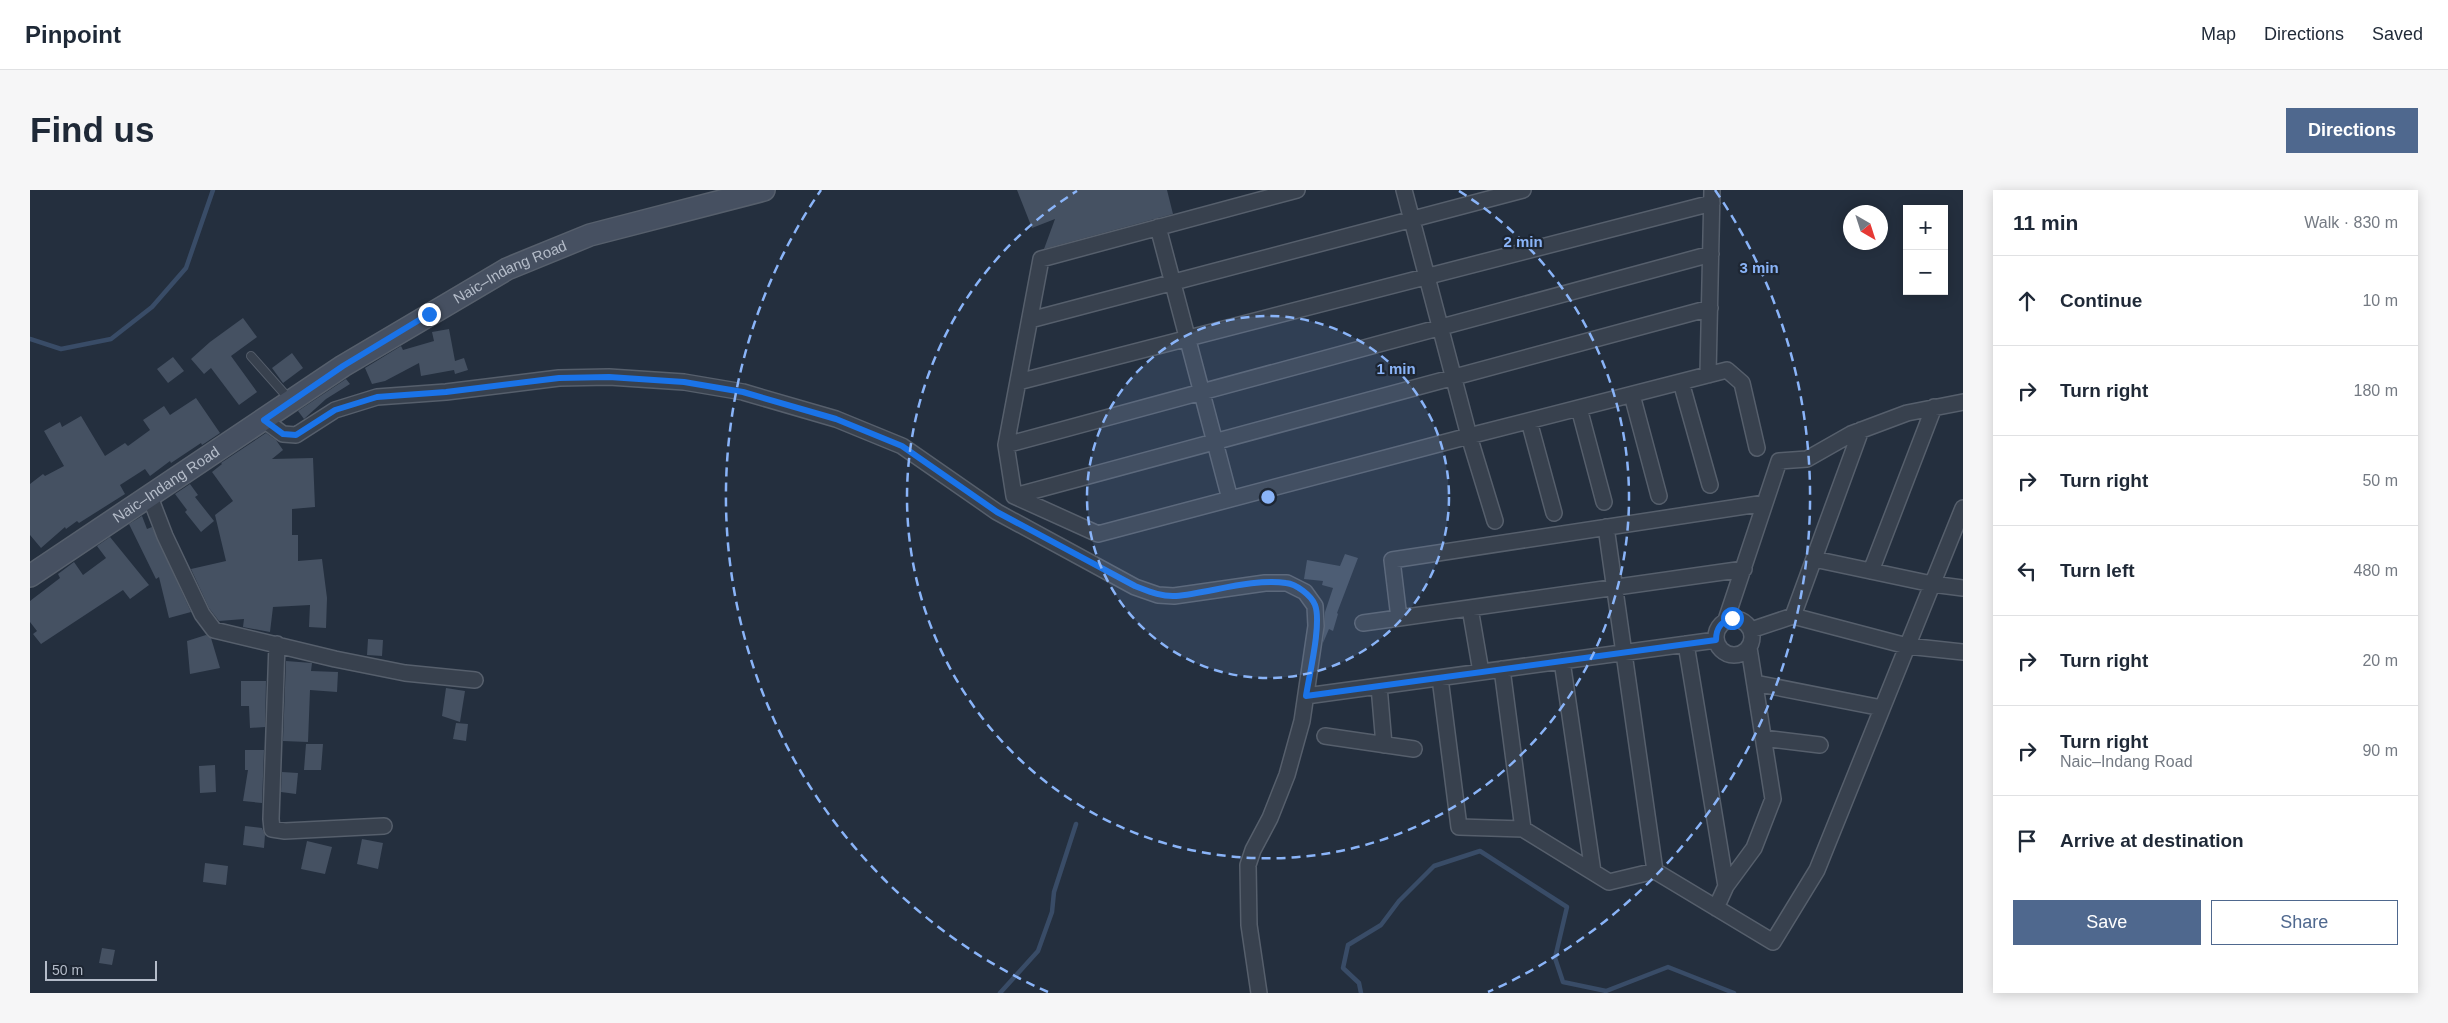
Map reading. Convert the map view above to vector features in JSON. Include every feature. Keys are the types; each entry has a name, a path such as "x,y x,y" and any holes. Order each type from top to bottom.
{"main road":[{"name":"Naic–Indang Road","path":"30,576 343,366 507,269 590,235 763,190"}],"street":[{"path":"1014,496 1006,445 1041,258 1297,190"},
{"path":"1404,190 1469,436 1495,521"},
{"path":"1030,320 1524,190"},
{"path":"1018,382 1427,276 1712,196 1708,375"},
{"path":"1158,227 1230,499"},
{"path":"1006,445 1711,254"},
{"path":"1014,496 1710,308"},
{"path":"1014,496 1098,534 1727,370 1742,383 1757,448"},
{"path":"264,420 283,434 296,435 335,410 377,397 446,392 559,378 609,377 684,382 743,392 836,419 902,446 997,512 1135,586 1150,592 1174,596 1265,583 1287,583 1305,592 1315,606 1316,626 1302,721 1287,775 1248,865 1248,925 1259,993"},
{"path":"1681,382 1710,485"},
{"path":"1632,395 1659,496"},
{"path":"1749,648 1732,655 1722,650 1716,640 1718,628 1726,620 1779,461 1807,459 1861,430 1907,413 1963,402"},
{"path":"1579,408 1604,502"},
{"path":"1871,571 1934,408"},
{"path":"1529,421 1554,513"},
{"path":"1793,616 1861,430"},
{"path":"150,497 165,536 210,626 218,632 277,644 334,659 405,673 475,680"},
{"path":"1399,618 1392,560 1765,503"},
{"path":"1440,678 1459,827 1524,829 1609,882 1655,871 1773,942 1817,870 1963,508"},
{"path":"1606,527 1655,871"},
{"path":"1814,559 1932,584 1963,588"},
{"path":"1363,623 1744,568"},
{"path":"1470,608 1480,672"},
{"path":"1752,630 1793,616 1907,646 1963,652"},
{"path":"1716,908 1726,886 1754,848 1773,799 1749,648 1753,636 1752,630 1744,621 1732,618 1726,620"},
{"path":"1306,696 1716,640"},
{"path":"277,644 272,829 286,831 384,826"},
{"path":"1686,644 1726,886"},
{"path":"1562,661 1593,872"},
{"path":"1502,669 1524,829"},
{"path":"1755,683 1882,708"},
{"path":"1379,686 1384,745"},
{"path":"1324,736 1414,749"},
{"path":"1763,738 1820,745"}],"lane":[{"path":"251,356 292,402"}],"building":[{"path":"1017,190 1167,190 1173,214 1044,249 1055,219 1032,228"},
{"path":"243,318 257,337 231,356 257,392 239,405 211,368 204,374 191,359 210,342"},
{"path":"449,329 455,361 464,358 468,370 455,374 454,370 421,376 419,363 385,381 372,384 365,368 401,346 403,350 434,341 432,332"},
{"path":"292,353 303,368 283,383 272,368"},
{"path":"173,357 184,371 168,383 157,369"},
{"path":"346,379 350,384 326,399 304,419 298,411"},
{"path":"196,398 220,433 171,463 170,461 150,476 145,469 120,485 125,494 79,523 77,521 66,529 65,527 41,548 30,535 30,484 43,474 45,476 64,466 44,431 60,422 62,427 81,416 105,456 125,443 128,446 150,430 143,420 164,406 170,415"},
{"path":"266,433 276,440 283,450 272,459 313,458 315,507 292,509 292,535 298,535 298,561 322,559 327,598 326,628 309,627 310,605 273,607 270,632 243,627 244,619 219,621 209,608 191,569 226,561 215,515 233,501 212,472 221,463"},
{"path":"190,484 198,495 195,497 214,521 201,532 185,512 187,510 175,494"},
{"path":"142,516 147,529 152,527 191,612 169,618 159,577 156,579 129,524"},
{"path":"110,537 149,585 130,599 123,590 41,644 33,634 37,631 30,622 30,601 60,578 58,574 74,562 83,575 106,558 97,546"},
{"path":"1345,554 1358,558 1337,613 1333,631 1329,629 1323,643 1325,612 1333,588 1322,585 1323,581 1304,579 1307,560 1340,566"},
{"path":"206,635 211,638 220,668 190,674 187,641"},
{"path":"368,639 383,640 382,656 367,655"},
{"path":"286,661 312,663 311,671 338,672 337,692 310,690 308,742 283,741"},
{"path":"241,681 266,681 265,727 250,728 249,706 241,706"},
{"path":"446,688 465,691 460,722 442,716"},
{"path":"456,723 468,724 466,741 453,739"},
{"path":"306,744 323,744 321,770 304,770"},
{"path":"245,750 264,750 262,803 243,801 248,770 245,770"},
{"path":"215,765 216,792 200,793 199,766"},
{"path":"282,772 298,773 296,794 281,792"},
{"path":"245,826 262,828 265,835 264,848 243,845"},
{"path":"362,839 383,843 378,869 357,864"},
{"path":"307,841 332,847 325,874 301,869"},
{"path":"205,863 228,866 226,885 203,882"},
{"path":"102,948 115,950 112,965 99,963"}],"waterway":[{"path":"30,339 61,349 111,339 152,307 186,268 213,190"},
{"path":"1000,993 1038,951 1052,912 1054,892 1076,824"},
{"path":"1361,993 1359,983 1343,968 1348,945 1381,925 1399,901 1434,866 1480,851 1567,907 1555,958 1563,982 1606,991 1668,967 1734,993"}],"route":[{"path":"429,314 343,366 264,420 283,434 296,435 335,410 377,397 446,392 559,378 609,377 684,382 743,392 836,419 902,446 997,512 1135,586 1158,595 1174,596 1265,583 1287,583 1305,592 1315,606 1316,626 1306,696 1716,640 1718,628 1726,620 1732,618"}]}
